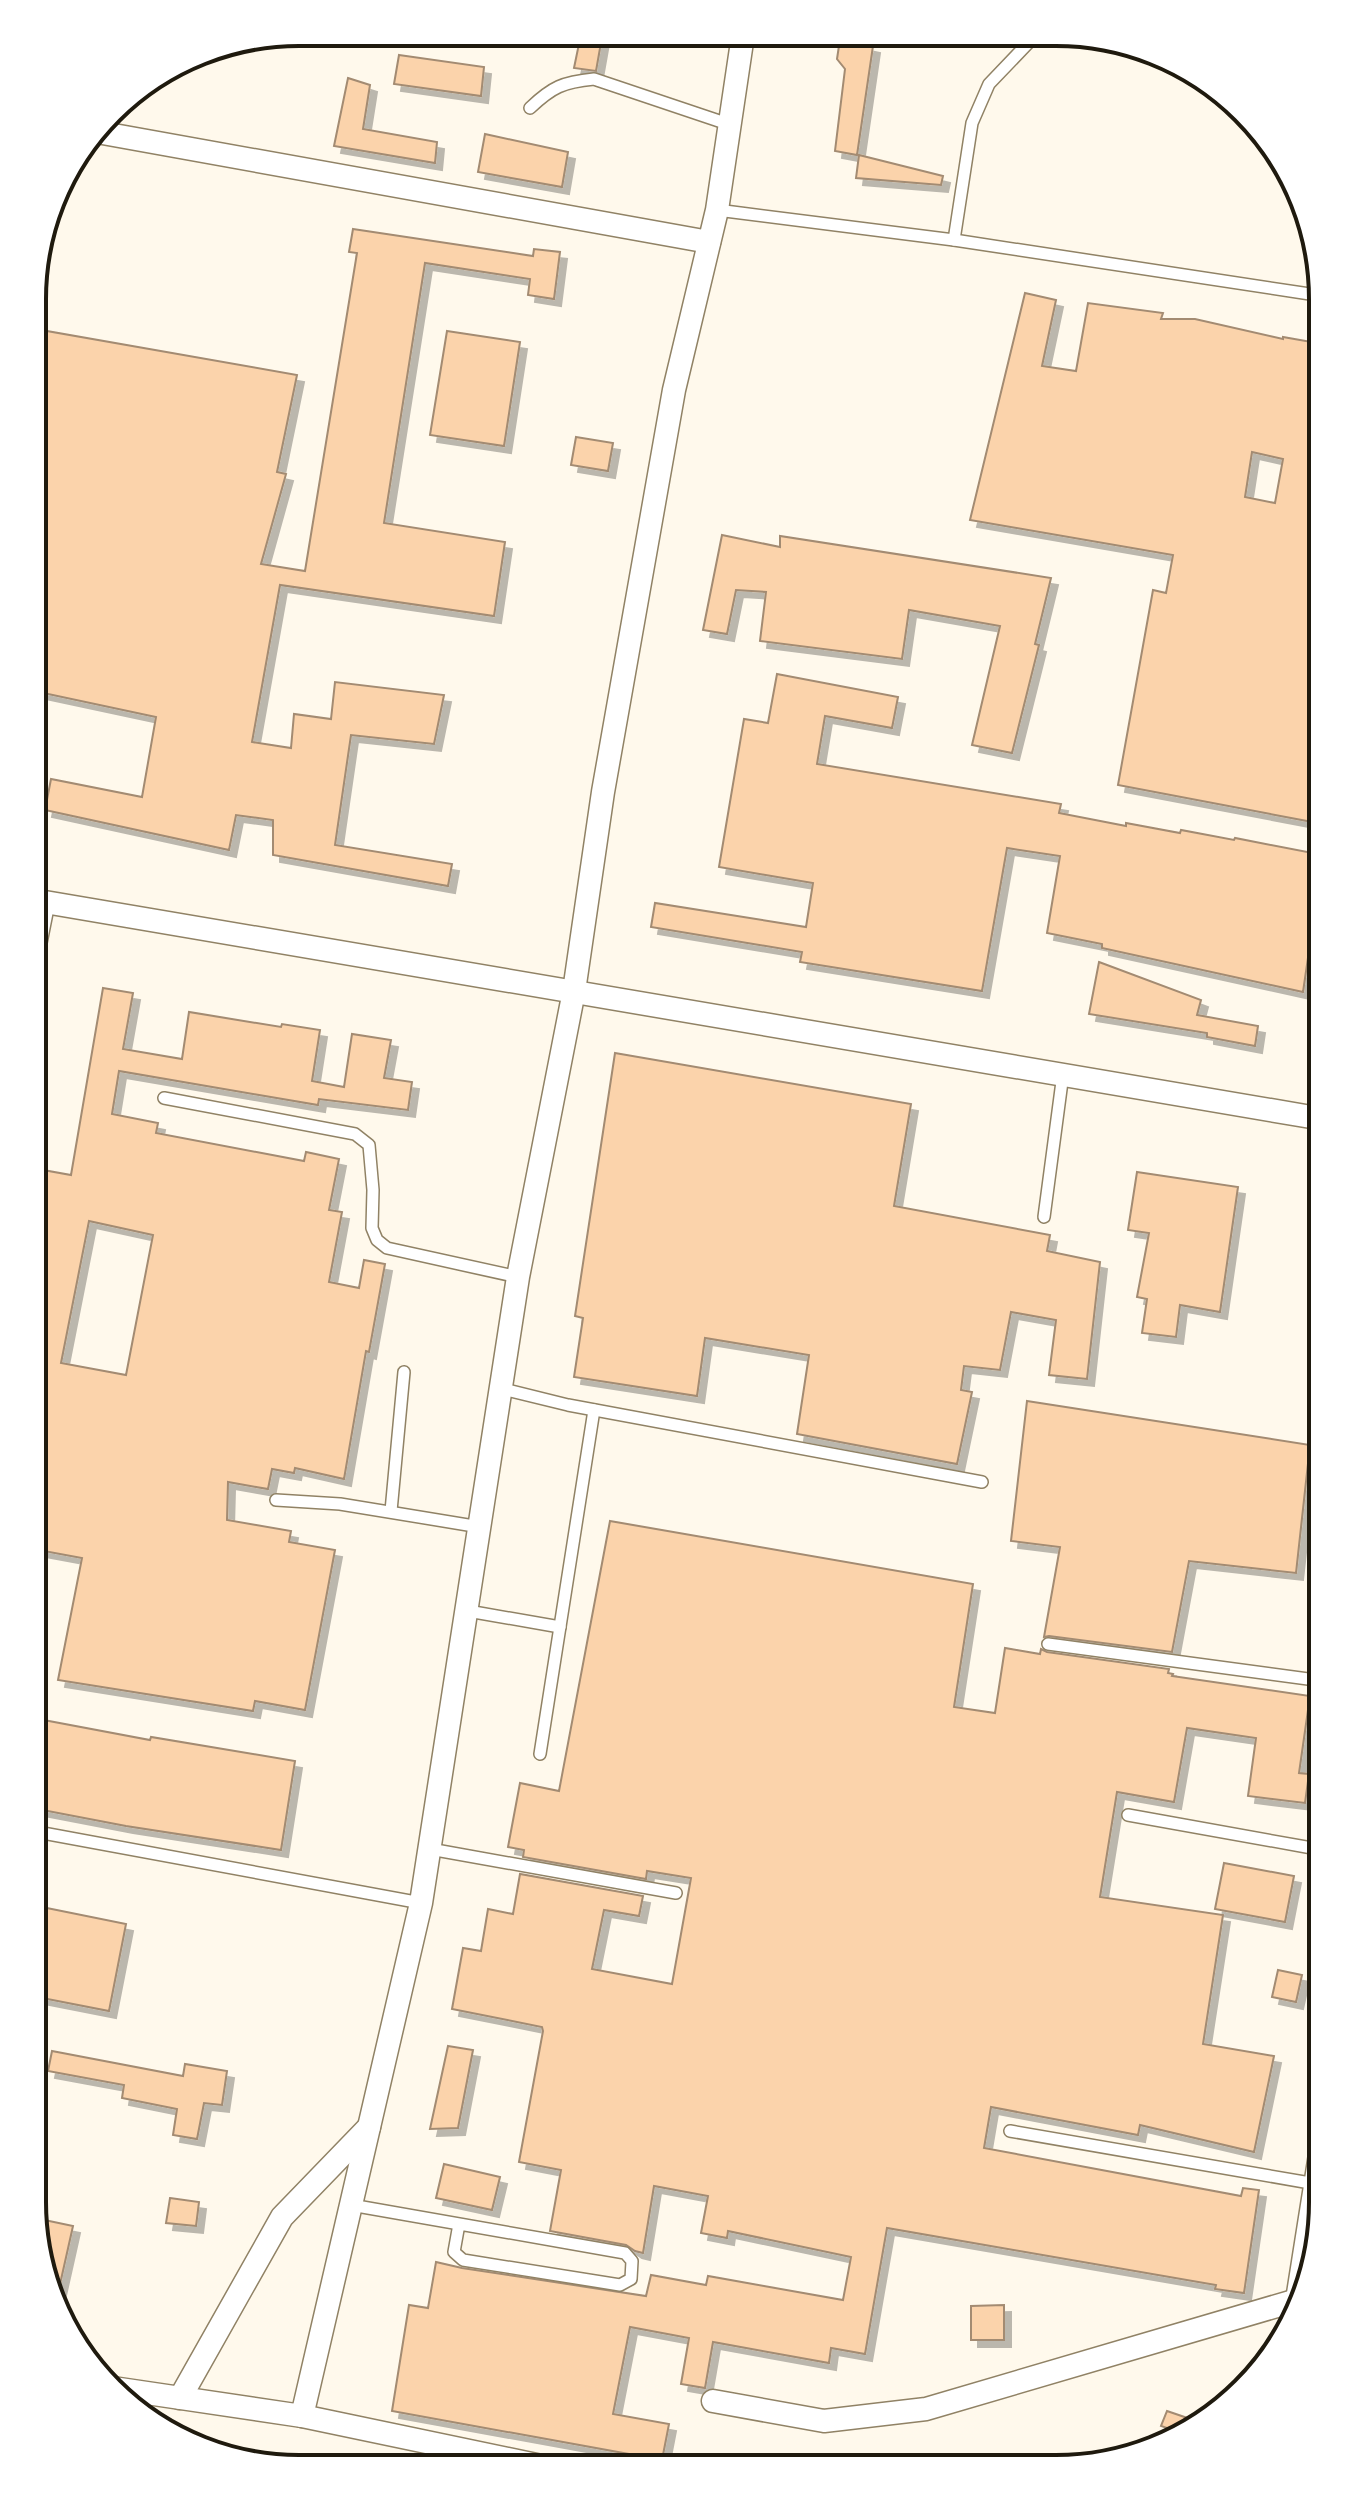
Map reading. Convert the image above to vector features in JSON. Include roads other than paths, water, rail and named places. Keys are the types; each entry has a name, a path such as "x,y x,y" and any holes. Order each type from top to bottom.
{"street":[{"path":"302,2416 421,1903 518,1277 574,991 603,792 674,390 717,210 741,46"},
{"path":"108,134 709,242"},
{"path":"46,903 1309,1117"},
{"path":"180,2398 282,2217 369,2126"},
{"path":"713,2401 824,2421 926,2409 1288,2303"},
{"path":"131,2391 302,2416 489,2455"}],"lane":[{"path":"954,240 972,123 989,84 1025,46"},
{"path":"530,108 550,90 570,82 594,79 728,124"},
{"path":"717,210 954,240 1309,294"},
{"path":"1044,1217 1063,1074"},
{"path":"164,1098 355,1134 369,1145 372,1228 377,1240 387,1248 518,1277"},
{"path":"391,1511 404,1372"},
{"path":"503,1389 594,1410 982,1482"},
{"path":"540,1754 594,1410"},
{"path":"276,1500 340,1504 481,1527"},
{"path":"468,1611 560,1627"},
{"path":"1048,1644 1308,1679"},
{"path":"1128,1815 1308,1847"},
{"path":"46,1834 421,1903"},
{"path":"430,1849 676,1893"},
{"path":"1010,2131 1308,2183"},
{"path":"351,2205 625,2253 632,2261 631,2279 620,2285 463,2260 454,2252 459,2224"}]}
